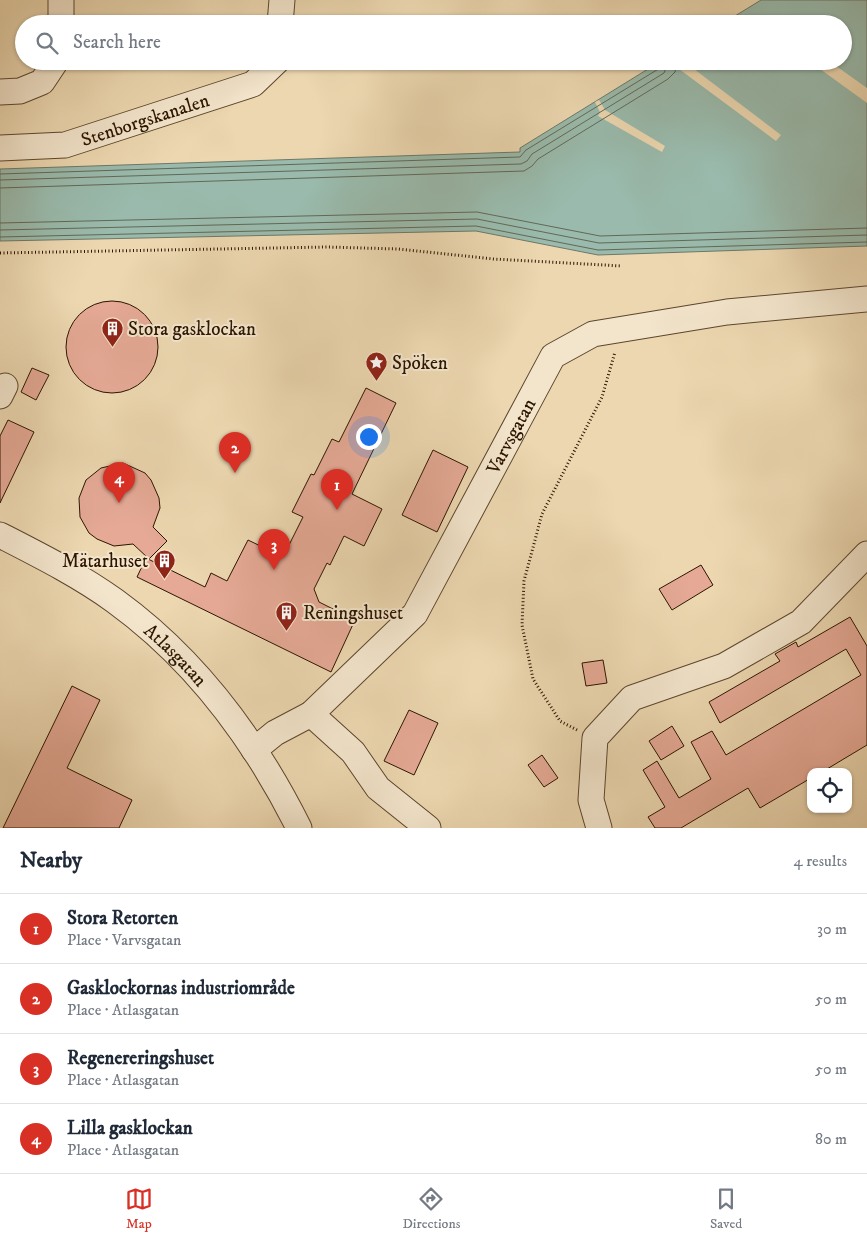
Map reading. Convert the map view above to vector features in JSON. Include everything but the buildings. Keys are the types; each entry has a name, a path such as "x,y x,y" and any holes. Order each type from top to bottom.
{"street":[{"path":"61,0 61,15"},
{"path":"281,15 282,0"},
{"path":"0,92 20,91 42,82 50,70"},
{"name":"Stenborgskanalen","path":"0,148 65,145 253,84 268,70"},
{"name":"Varvsgatan","path":"254,750 276,734 311,714 415,614 553,356 593,334 727,312 867,299"},
{"name":"Atlasgatan","path":"0,535 55,564 114,600 169,644 216,697 254,750 299,828"},
{"path":"599,828 591,800 595,738 632,698 724,666 802,622 867,554"},
{"path":"311,714 353,752 378,788 428,828"}],"path":[{"path":"0,254 328,247 398,249 494,260 622,266"},
{"path":"595,738 560,721 533,679 522,625 524,581 542,514 602,397 622,330"}],"water":[{"path":"761,0 867,0 867,246 598,255 476,231 0,241 0,169 520,152 520,148 646,70 852,70 852,15 737,15"}],"pier":[{"path":"680,70 695,70 781,135 776,141"},
{"path":"821,70 842,70 867,88 867,103"},
{"path":"599,100 605,110 665,146 662,152 598,116 600,112 595,102"}],"place":[{"name":"Stora gasklockan","path":"112,347"},
{"name":"Spöken","path":"376,381"},
{"name":"Gasklockornas industriområde","path":"235,473"},
{"name":"Lilla gasklockan","path":"119,503"},
{"name":"Stora Retorten","path":"337,510"},
{"name":"Regenereringshuset","path":"274,570"},
{"name":"Mätarhuset","path":"164,579"},
{"name":"Reningshuset","path":"287,631"}]}
